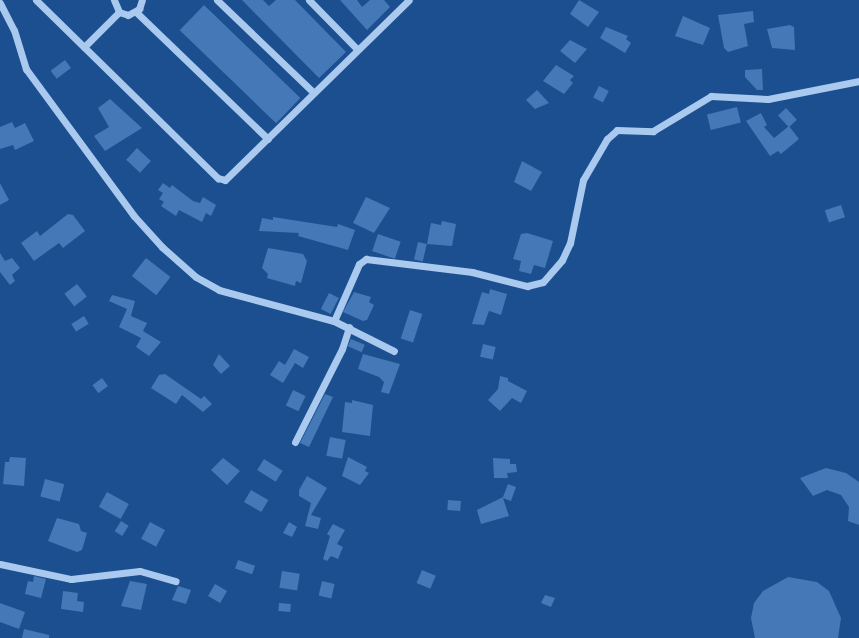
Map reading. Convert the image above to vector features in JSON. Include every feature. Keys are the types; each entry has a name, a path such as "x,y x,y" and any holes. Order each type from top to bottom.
{"street":[{"path":"36,0 218,178 230,177 356,48 408,0"},
{"path":"114,0 120,12 128,15 136,12 142,0"},
{"path":"217,0 313,92"},
{"path":"309,0 356,48"},
{"path":"0,3 14,30 26,68 134,216 162,247 196,277 219,290 334,321 349,327 394,351"},
{"path":"84,47 120,12"},
{"path":"136,12 268,139"},
{"path":"334,321 359,264 366,258 472,272 527,286 543,282 562,260 570,243 583,180 607,139 617,130 653,131 711,96 768,99 859,81"},
{"path":"295,442 342,349 349,327"},
{"path":"0,564 71,579 140,570 176,581"}],"building":[{"path":"242,0 263,0 269,6 276,0 295,0 346,52 319,78"},
{"path":"340,0 357,0 362,7 370,0 384,0 390,7 367,30"},
{"path":"579,0 599,12 588,27 570,14"},
{"path":"204,5 300,98 276,123 180,30"},
{"path":"753,11 754,22 744,24 748,46 728,52 724,48 718,15"},
{"path":"683,16 710,28 703,45 675,36"},
{"path":"790,25 794,27 795,50 772,48 767,29"},
{"path":"606,27 628,36 626,39 631,43 625,53 600,38"},
{"path":"570,40 587,49 575,63 560,51"},
{"path":"65,60 71,68 57,79 51,71"},
{"path":"556,65 574,76 570,80 573,83 564,94 543,81"},
{"path":"762,69 763,90 757,90 745,77 745,70"},
{"path":"599,86 609,91 603,103 593,98"},
{"path":"537,90 549,103 535,109 526,100"},
{"path":"110,99 142,128 105,151 94,136 109,127 98,108"},
{"path":"737,107 741,123 711,130 707,114"},
{"path":"786,108 797,120 789,127 778,116"},
{"path":"761,113 767,125 764,127 774,138 789,126 799,139 781,154 778,151 770,156 746,121"},
{"path":"12,122 15,128 25,123 34,141 15,150 13,145 0,149 0,127"},
{"path":"137,148 151,161 140,173 126,160"},
{"path":"522,161 542,172 531,191 514,182"},
{"path":"0,183 9,200 0,205"},
{"path":"163,183 170,188 172,185 193,201 200,203 203,197 216,205 211,216 206,213 202,222 179,210 176,216 161,206 164,202 159,199 163,193 158,190"},
{"path":"366,197 390,208 374,233 353,223"},
{"path":"841,205 845,217 829,223 825,210"},
{"path":"68,214 73,215 85,231 63,248 59,243 34,261 21,243 37,231 40,236"},
{"path":"273,217 337,227 338,224 355,230 348,250 298,236 299,233 259,231 262,218 273,220"},
{"path":"442,221 456,224 452,246 427,244 431,223 441,225"},
{"path":"527,233 553,241 545,268 534,265 531,274 519,271 521,261 513,259 521,234"},
{"path":"378,234 401,242 395,259 372,251"},
{"path":"418,242 427,244 423,262 414,260"},
{"path":"268,248 303,254 307,261 301,283 296,281 295,286 267,278 268,274 262,268"},
{"path":"0,253 5,261 12,258 20,268 12,275 15,281 10,285 0,272"},
{"path":"146,258 170,277 156,295 132,276"},
{"path":"77,284 87,297 74,306 64,294"},
{"path":"490,289 507,294 501,315 489,311 484,325 472,324 482,292 489,294"},
{"path":"354,292 371,297 369,302 374,305 367,320 363,321 343,312"},
{"path":"329,293 339,298 331,314 321,309"},
{"path":"112,295 135,301 131,316 147,323 143,331 161,342 149,356 136,347 141,338 119,327 127,309 109,301"},
{"path":"410,310 422,314 413,343 401,339"},
{"path":"84,316 89,324 76,332 71,324"},
{"path":"351,339 365,345 362,352 348,346"},
{"path":"483,344 496,347 493,360 480,357"},
{"path":"294,349 309,357 303,368 295,363 283,383 270,375 279,361 285,365"},
{"path":"219,354 230,366 221,374 213,365"},
{"path":"363,354 400,364 389,394 381,392 384,382 379,377 358,369"},
{"path":"165,374 201,399 204,396 212,404 203,412 182,395 176,404 151,388 159,375"},
{"path":"500,376 508,378 508,381 527,391 521,403 512,398 500,411 488,400 498,389"},
{"path":"102,378 108,386 98,393 92,385"},
{"path":"293,390 306,396 299,411 286,405"},
{"path":"325,394 333,397 309,447 300,443"},
{"path":"352,400 373,405 370,436 342,432 345,402 352,403"},
{"path":"330,437 346,440 342,459 326,456"},
{"path":"10,457 26,458 24,486 3,484 5,462 9,462"},
{"path":"348,457 367,467 365,471 369,473 360,485 342,476"},
{"path":"223,458 240,471 227,485 211,470"},
{"path":"493,458 510,459 510,464 516,464 517,472 507,473 508,478 494,478"},
{"path":"264,459 283,471 276,482 257,470"},
{"path":"826,468 846,473 859,482 859,525 848,521 849,507 841,495 827,490 813,496 800,478"},
{"path":"307,476 327,488 311,515 321,518 318,529 305,526 311,503 299,496 299,490"},
{"path":"45,479 64,484 60,502 40,496"},
{"path":"508,484 516,487 511,501 503,498 509,516 481,524 477,510 503,497"},
{"path":"251,490 268,500 261,512 244,502"},
{"path":"107,492 129,504 121,519 99,507"},
{"path":"448,500 461,501 460,511 447,510"},
{"path":"57,518 79,524 81,531 87,533 82,550 77,552 48,541"},
{"path":"121,521 129,526 122,536 115,531"},
{"path":"150,522 165,530 156,547 141,539"},
{"path":"289,522 297,527 292,537 283,533"},
{"path":"333,524 345,530 337,544 343,547 338,559 331,556 327,561 323,559 330,536 327,534"},
{"path":"238,560 255,566 252,574 235,569"},
{"path":"422,570 436,576 430,589 417,583"},
{"path":"282,571 300,574 297,591 279,588"},
{"path":"34,576 46,579 41,598 25,594 28,581 33,582"},
{"path":"788,577 817,582 829,591 841,618 838,638 755,638 751,618 754,603 763,591"},
{"path":"130,581 147,584 141,610 121,606"},
{"path":"322,581 335,584 331,599 319,596"},
{"path":"215,584 227,591 220,603 208,596"},
{"path":"178,586 191,590 186,604 172,600"},
{"path":"63,591 78,593 77,601 84,602 83,612 61,609"},
{"path":"545,595 555,598 551,607 541,603"},
{"path":"0,603 25,612 19,629 0,622"},
{"path":"279,603 291,604 290,612 278,611"},
{"path":"24,629 49,635 49,638 22,638"}]}
